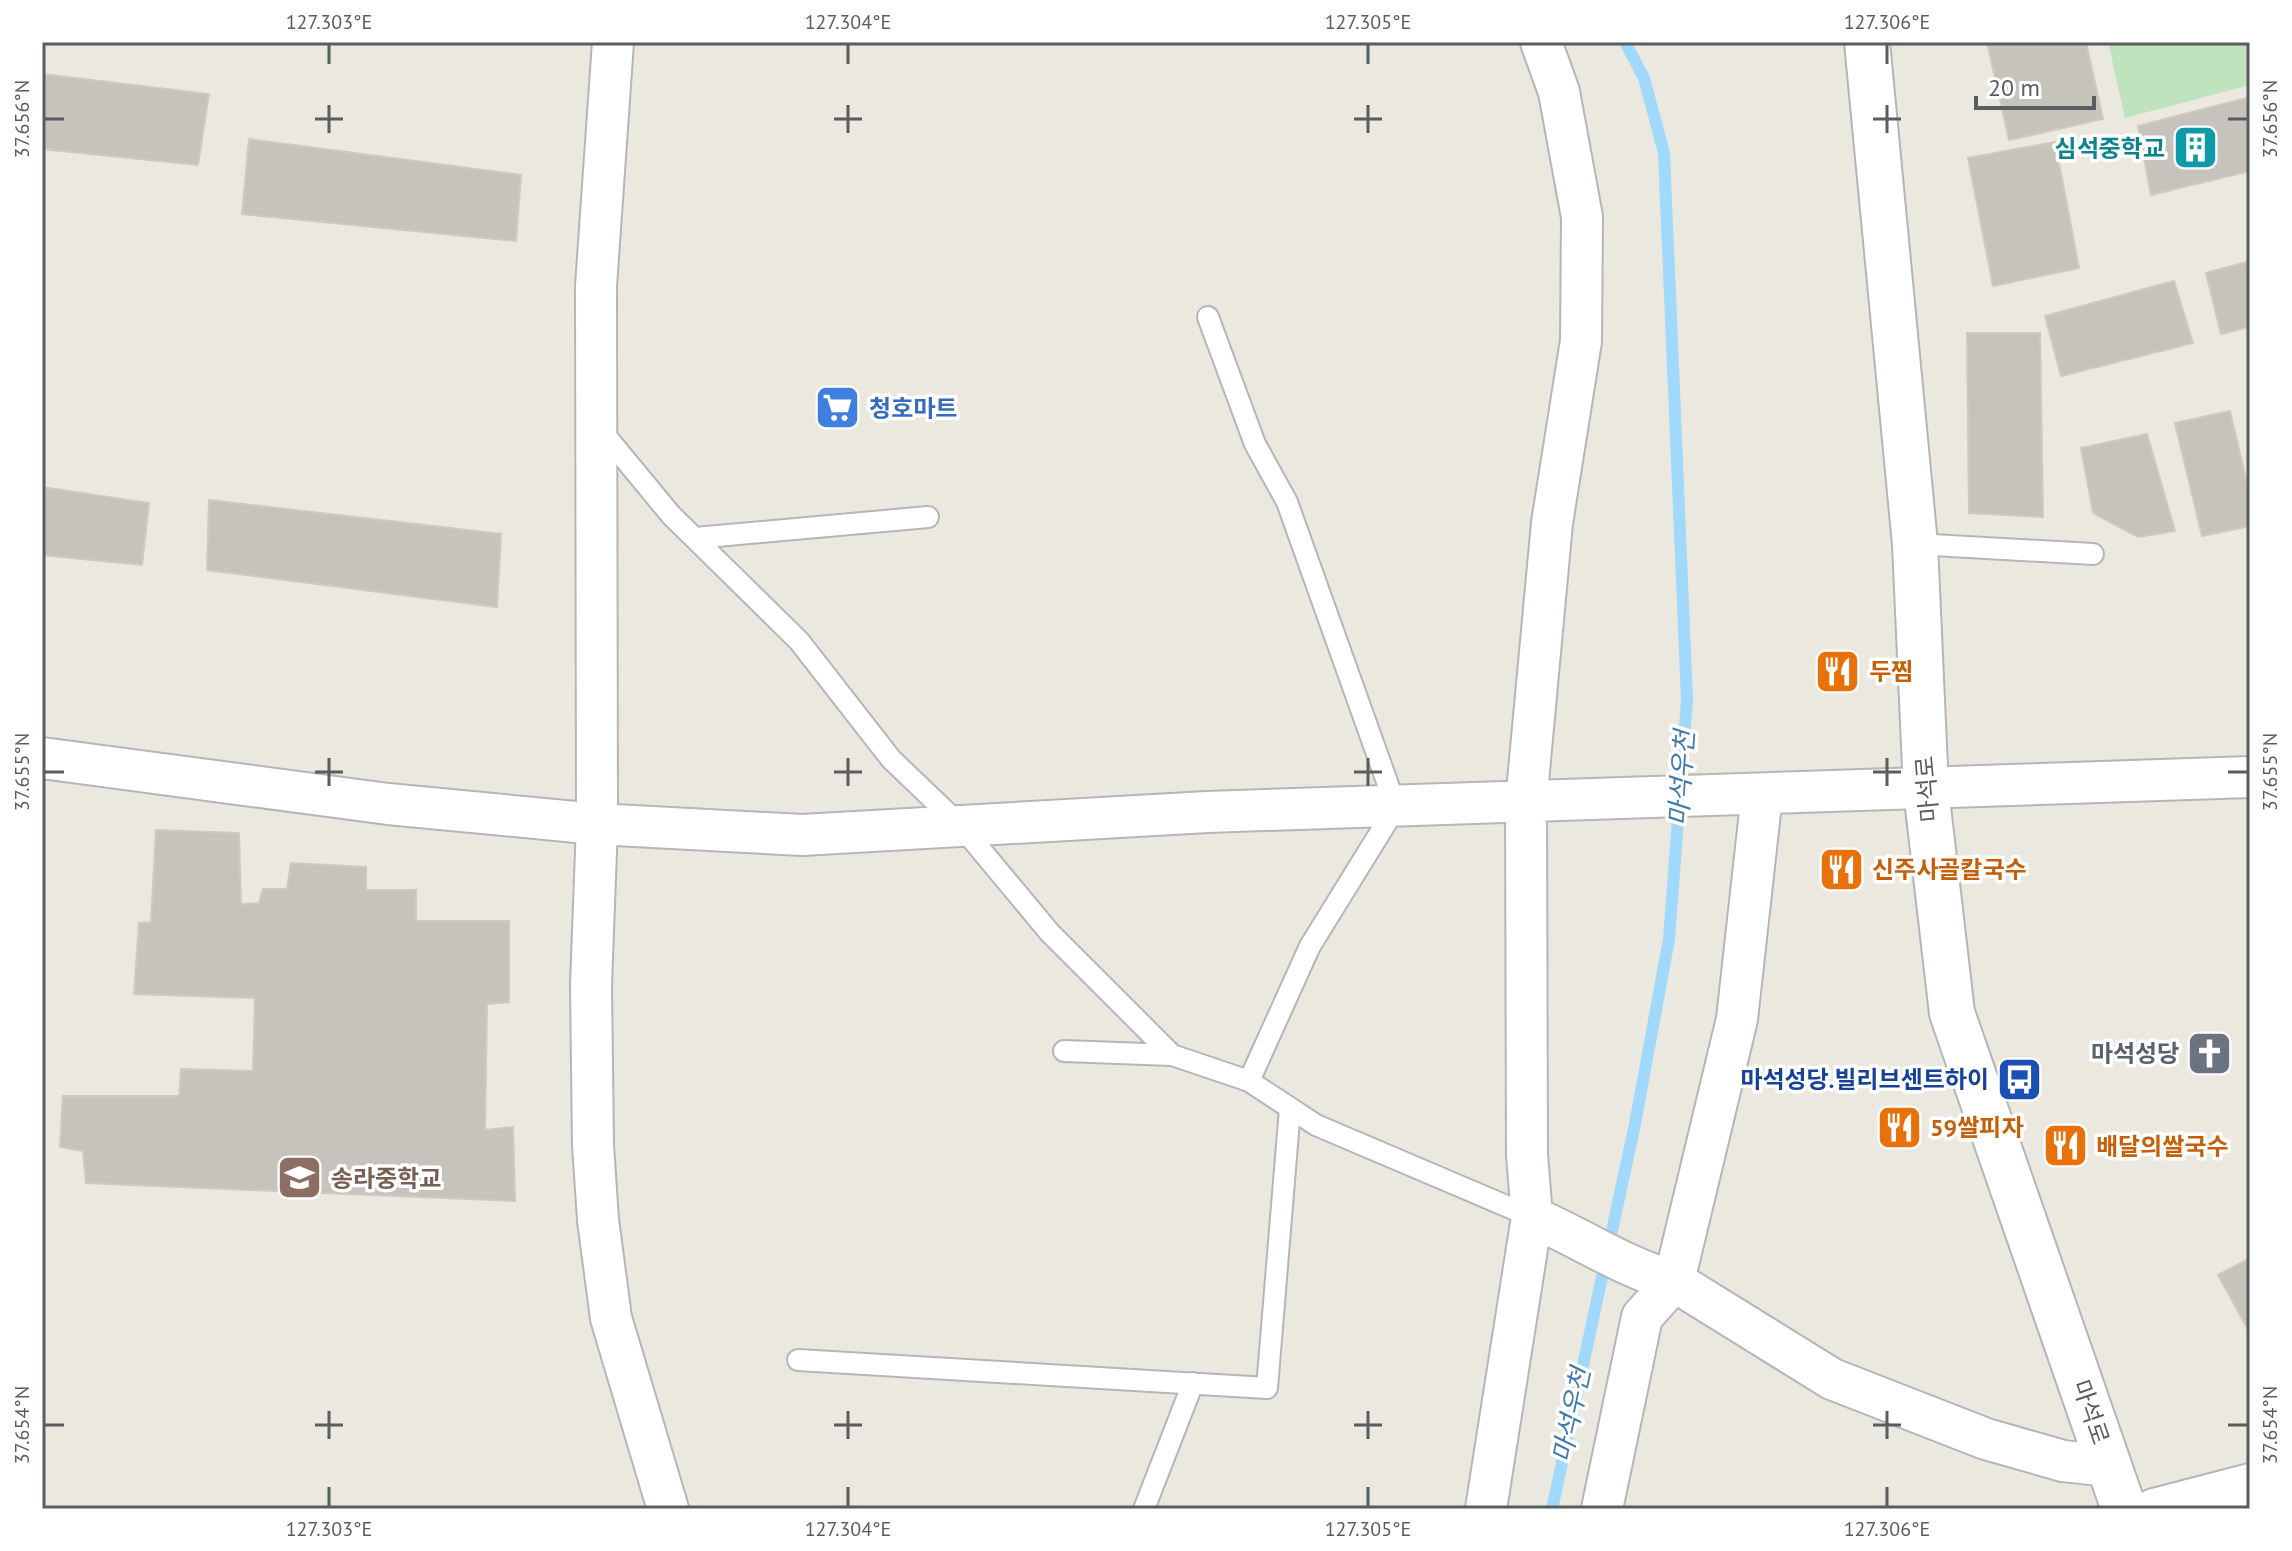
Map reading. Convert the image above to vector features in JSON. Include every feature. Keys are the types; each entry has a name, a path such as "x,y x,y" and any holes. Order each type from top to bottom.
{"main road":[{"name":"마석로","path":"1867,42 1915,544 1926,790 1952,1013 2124,1509"}],"street":[{"path":"1486,1509 1550,1224 1527,1155 1526,803 1552,523 1581,341 1582,217 1559,92 1541,42"},
{"path":"619,52 596,286 597,824 591,985 598,1220 611,1318 668,1509"},
{"path":"42,758 388,804 597,824 802,835 1396,807 2250,777"},
{"path":"1602,1509 1642,1317 1663,1279 1737,1019 1762,794"},
{"path":"1550,1224 1663,1279 1832,1379 1986,1439 2063,1461 2109,1466"},
{"path":"2154,1509 2250,1484"}],"lane":[{"path":"1208,317 1255,444 1287,502 1396,807 1310,946 1249,1081"},
{"path":"595,423 695,538 799,641 891,759 961,826 1050,933 1172,1055"},
{"path":"695,538 928,517"},
{"path":"1915,544 2093,554"},
{"path":"1064,1051 1172,1055 1249,1081 1316,1125 1550,1224"},
{"path":"798,1360 1267,1388 1290,1108"},
{"path":"1144,1509 1193,1383"}],"green space":[{"path":"2108,42 2250,42 2250,85 2125,118"}],"building":[{"path":"1987,42 2086,42 2103,119 2009,140"},
{"path":"42,74 209,94 198,165 42,149"},
{"name":"심석중학교","path":"2250,97 2250,171 2151,195 2138,126"},
{"path":"249,139 521,175 516,241 242,214"},
{"path":"2055,142 2079,268 1993,286 1968,158"},
{"path":"2250,261 2250,327 2221,334 2206,273"},
{"path":"2174,281 2193,343 2061,376 2045,316"},
{"path":"1967,333 2040,333 2043,517 1969,513"},
{"path":"2230,411 2250,496 2250,526 2202,536 2175,423"},
{"path":"2147,434 2175,531 2138,537 2093,513 2081,448"},
{"path":"42,487 149,503 142,565 42,555"},
{"path":"209,500 501,534 497,607 207,570"},
{"path":"156,830 239,833 241,904 259,903 263,889 287,889 291,863 366,867 366,890 416,890 416,921 509,921 509,1002 487,1004 485,1130 513,1127 515,1201 86,1183 83,1151 60,1147 63,1096 179,1096 181,1069 253,1071 255,998 134,994 139,923 151,922"},
{"path":"2250,1258 2250,1333 2218,1275"}],"waterway":[{"name":"마석우천","path":"1552,1509 1635,1124 1669,939 1687,700 1664,153 1644,78 1625,42"}],"place":[{"name":"심석중학교","path":"2196,148"},
{"name":"청호마트","path":"838,408"},
{"name":"두찜","path":"1838,671"},
{"name":"신주사골칼국수","path":"1841,869"},
{"name":"마석성당","path":"2210,1053"},
{"name":"마석성당.빌리브센트하이","path":"2020,1079"},
{"name":"59쌀피자","path":"1899,1127"},
{"name":"배달의쌀국수","path":"2065,1146"},
{"name":"송라중학교","path":"300,1178"}]}
